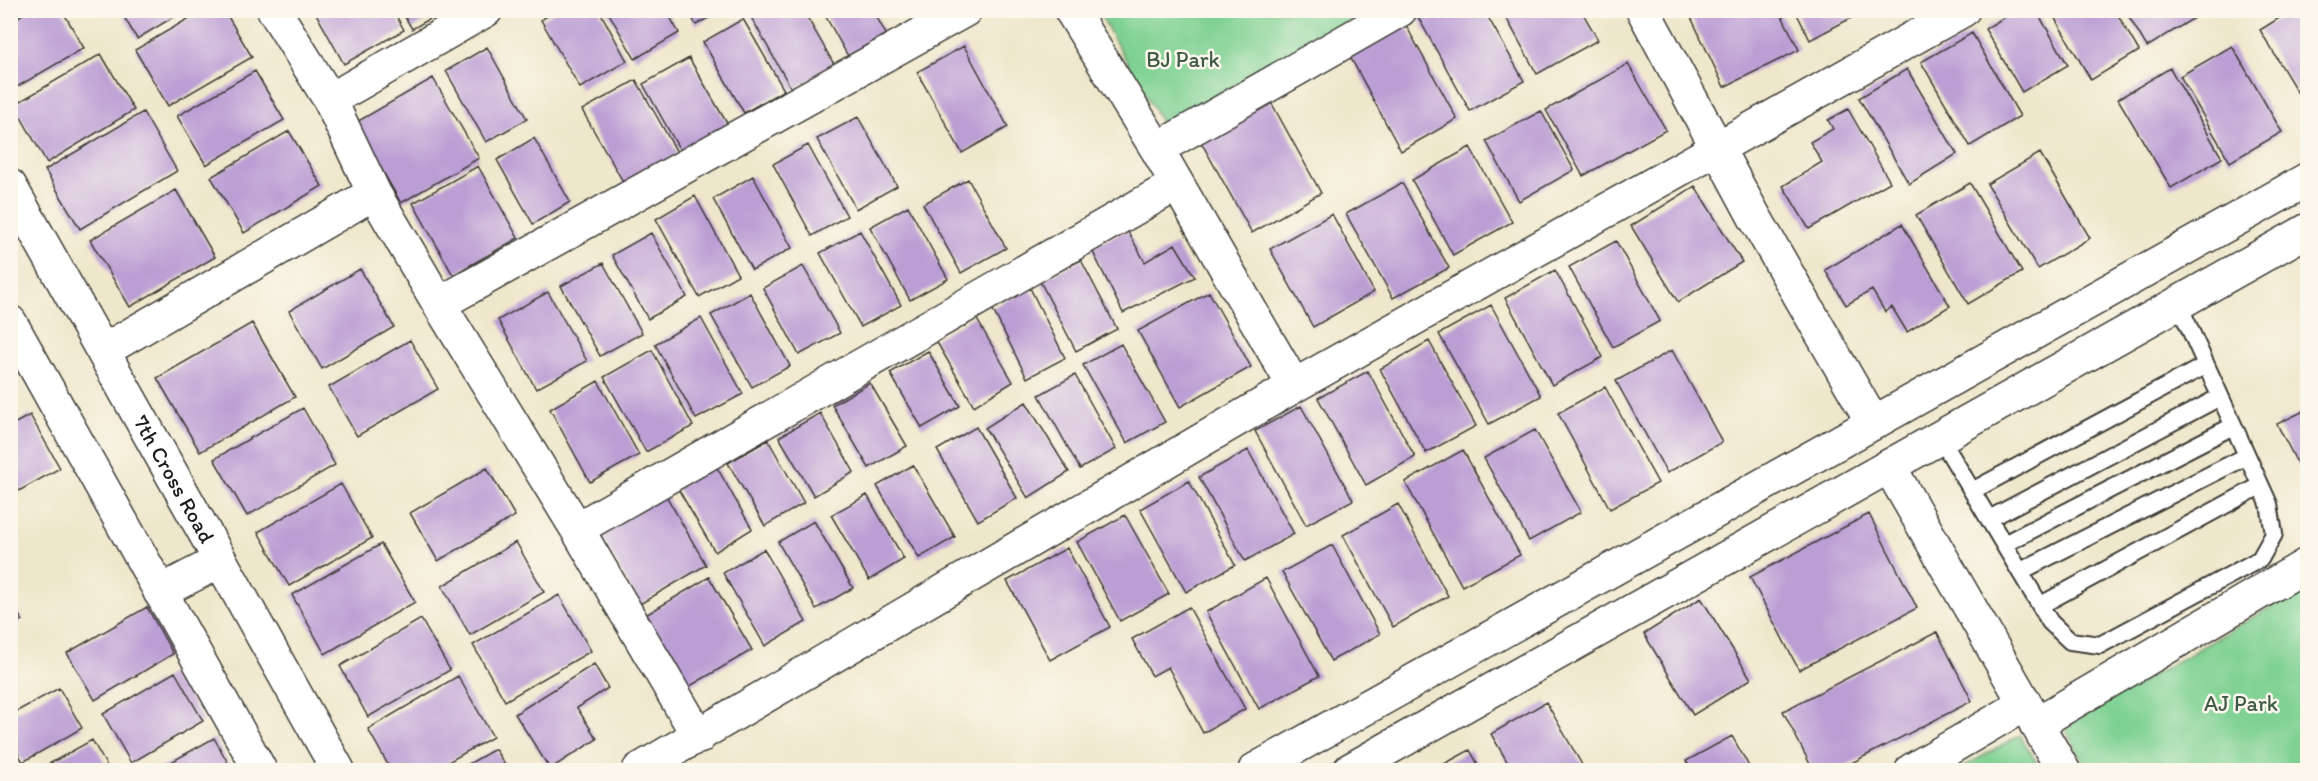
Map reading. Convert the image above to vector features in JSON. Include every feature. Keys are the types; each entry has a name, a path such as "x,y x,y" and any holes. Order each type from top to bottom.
{"street":[{"path":"273,10 330,100 374,193 439,304 577,529 699,737"},
{"path":"330,100 486,10"},
{"path":"439,304 965,10"},
{"path":"1071,10 1157,148 1294,386"},
{"path":"1157,148 1400,10"},
{"path":"1643,10 1719,147 1754,216 1873,423"},
{"path":"639,771 1294,386 1963,10"},
{"path":"1255,771 2307,180"},
{"path":"577,529 1177,184"},
{"name":"7th Cross Road","path":"10,186 338,771"},
{"path":"103,351 374,193"},
{"path":"1350,771 2307,230"},
{"path":"10,322 260,771"},
{"path":"1889,466 2063,771"},
{"path":"160,592 220,561"},
{"path":"1912,771 2031,714 2307,564"}],"lane":[{"path":"1940,437 2050,622 2070,641 2100,645 2260,559 2274,534 2269,504 2178,303"},
{"path":"1972,491 2206,365"},
{"path":"1989,519 2220,396"},
{"path":"2004,544 2233,426"},
{"path":"2021,571 2247,456"},
{"path":"2041,605 2260,486"}],"green space":[{"name":"BJ Park","path":"1098,11 1368,11 1164,127"},
{"name":"AJ Park","path":"2307,586 2307,770 2088,770 2064,727"},
{"path":"2020,735 2041,770 1958,770"}],"building":[{"path":"29,10 62,10 84,48 10,91 10,22"},
{"path":"120,10 185,10 137,39"},
{"path":"203,10 224,10 252,57 168,106 135,50"},
{"path":"314,10 393,10 404,30 344,64"},
{"path":"401,10 445,10 412,29"},
{"path":"557,10 599,10 627,61 580,88 541,20"},
{"path":"607,10 666,10 679,33 635,59"},
{"path":"688,10 722,10 696,25"},
{"path":"759,10 803,10 835,66 792,90 750,15"},
{"path":"822,10 873,10 886,34 848,56"},
{"path":"1430,10 1484,10 1524,81 1470,111 1418,17"},
{"path":"1502,10 1581,10 1598,40 1537,74"},
{"path":"1694,10 1779,10 1799,50 1724,87 1689,13"},
{"path":"1795,10 1866,10 1810,40"},
{"path":"2016,10 2036,10 2068,65 2022,92 1985,29"},
{"path":"2050,10 2115,10 2139,51 2091,80"},
{"path":"2125,10 2190,10 2194,18 2147,47"},
{"path":"2292,10 2308,10 2308,96 2302,100 2260,30"},
{"path":"743,19 784,90 744,113 703,42"},
{"path":"1403,20 1457,119 1401,151 1347,51"},
{"path":"1972,33 2020,116 1970,146 1921,62"},
{"path":"964,46 1008,127 962,153 917,72"},
{"path":"2232,46 2282,132 2230,162 2180,76"},
{"path":"487,47 527,119 486,142 446,71"},
{"path":"101,54 134,110 47,163 14,105"},
{"path":"689,58 728,125 681,152 643,84"},
{"path":"1628,64 1666,130 1583,176 1546,110"},
{"path":"2170,68 2222,158 2171,188 2118,99"},
{"path":"1907,69 1957,154 1909,184 1859,98"},
{"path":"255,71 284,120 206,165 177,116"},
{"path":"433,78 479,158 401,203 355,123"},
{"path":"636,80 678,154 625,185 582,110"},
{"path":"1266,93 1321,193 1252,233 1196,133"},
{"path":"1848,109 1890,182 1809,229 1783,186 1822,162 1810,142 1833,129 1828,120"},
{"path":"1541,111 1574,170 1519,201 1486,141"},
{"path":"143,112 177,171 80,229 45,170"},
{"path":"858,117 897,186 856,209 817,139"},
{"path":"289,131 322,186 244,233 211,177"},
{"path":"534,138 570,202 533,224 497,160"},
{"path":"808,145 847,216 812,236 773,164"},
{"path":"1470,147 1512,222 1453,255 1412,180"},
{"path":"2040,153 2090,238 2038,269 1987,184"},
{"path":"478,166 518,238 453,275 413,203"},
{"path":"753,176 792,248 752,270 713,199"},
{"path":"968,179 1006,248 961,273 923,204"},
{"path":"1402,183 1449,268 1393,298 1346,214"},
{"path":"1970,183 2022,272 1968,304 1916,215"},
{"path":"1695,186 1742,262 1678,302 1631,226"},
{"path":"176,190 215,257 130,307 90,240"},
{"path":"695,196 738,275 699,297 656,219"},
{"path":"908,206 948,279 910,300 870,227"},
{"path":"1332,214 1374,292 1313,327 1270,249"},
{"path":"1902,224 1950,306 1907,332 1892,307 1885,312 1872,290 1846,305 1825,270"},
{"path":"1127,230 1145,262 1175,244 1195,277 1123,313 1091,248"},
{"path":"860,231 901,305 861,327 820,253"},
{"path":"651,233 687,297 648,319 612,255"},
{"path":"1616,241 1660,321 1613,347 1569,267"},
{"path":"1081,260 1117,329 1076,351 1040,281"},
{"path":"603,263 642,333 600,356 561,286"},
{"path":"803,266 840,333 799,355 763,288"},
{"path":"360,269 394,327 322,369 289,311"},
{"path":"1555,270 1603,357 1552,385 1505,298"},
{"path":"1030,288 1065,358 1027,378 992,308"},
{"path":"548,292 587,361 536,389 498,320"},
{"path":"1209,292 1251,367 1180,407 1138,331"},
{"path":"750,293 790,366 752,387 711,315"},
{"path":"1491,305 1541,396 1489,424 1439,334"},
{"path":"975,316 1013,382 974,406 935,339"},
{"path":"701,318 743,394 696,419 655,344"},
{"path":"252,323 295,397 200,452 157,378"},
{"path":"410,340 438,389 357,436 329,387"},
{"path":"1429,341 1476,426 1426,453 1380,369"},
{"path":"1121,344 1165,422 1127,443 1083,365"},
{"path":"652,350 693,426 646,452 604,377"},
{"path":"1672,350 1722,442 1667,473 1616,381"},
{"path":"928,351 960,406 922,428 890,373"},
{"path":"1368,371 1415,457 1366,485 1318,398"},
{"path":"1075,375 1116,449 1080,469 1039,395"},
{"path":"598,381 639,455 590,482 550,409"},
{"path":"870,383 907,446 869,468 832,405"},
{"path":"1605,387 1658,483 1610,509 1558,413"},
{"path":"1026,402 1069,472 1028,498 985,428"},
{"path":"1301,406 1353,500 1306,525 1255,431"},
{"path":"303,408 335,465 247,516 214,459"},
{"path":"2308,409 2308,484 2277,424"},
{"path":"820,413 854,472 814,496 779,437"},
{"path":"30,415 60,468 10,496 10,426"},
{"path":"976,427 1017,498 978,521 937,450"},
{"path":"1535,430 1581,512 1529,541 1484,458"},
{"path":"768,440 804,503 765,526 728,463"},
{"path":"1248,450 1294,534 1245,561 1199,477"},
{"path":"1463,450 1520,555 1462,586 1405,482"},
{"path":"715,464 752,529 715,552 677,487"},
{"path":"913,465 955,537 919,558 877,486"},
{"path":"487,468 515,516 438,561 410,513"},
{"path":"1189,481 1235,565 1186,592 1140,509"},
{"path":"341,484 372,538 289,586 258,532"},
{"path":"664,492 706,565 640,604 598,532"},
{"path":"867,495 904,559 869,580 831,515"},
{"path":"1398,504 1448,596 1393,627 1343,535"},
{"path":"1869,514 1917,608 1799,670 1750,577"},
{"path":"1125,515 1169,594 1120,621 1077,542"},
{"path":"814,521 853,588 816,609 778,542"},
{"path":"516,542 544,592 470,635 442,586"},
{"path":"381,544 415,602 325,654 292,595"},
{"path":"1332,545 1380,634 1331,661 1282,572"},
{"path":"1067,548 1110,627 1050,660 1007,581"},
{"path":"764,549 806,622 765,646 723,573"},
{"path":"709,577 752,650 685,689 644,616"},
{"path":"1266,578 1319,676 1259,709 1206,612"},
{"path":"559,595 591,651 505,701 473,645"},
{"path":"1701,598 1751,679 1693,715 1644,634"},
{"path":"10,601 22,620 10,626"},
{"path":"147,607 173,654 95,700 67,653"},
{"path":"1189,607 1245,709 1203,733 1168,667 1152,676 1132,639"},
{"path":"421,619 450,670 368,717 340,666"},
{"path":"1937,632 1972,701 1838,770 1813,770 1783,711"},
{"path":"594,664 608,688 577,708 597,739 550,769 515,714"},
{"path":"175,672 203,721 131,763 103,714"},
{"path":"458,676 493,737 434,770 391,770 368,729"},
{"path":"59,688 82,728 23,762 10,740 10,715"},
{"path":"1546,702 1585,770 1512,770 1491,734"},
{"path":"1732,736 1751,770 1692,770 1686,761"},
{"path":"214,738 232,770 157,770"},
{"path":"92,740 109,770 38,770"},
{"path":"495,749 508,770 458,770"},
{"path":"1470,750 1481,770 1433,770"}]}
